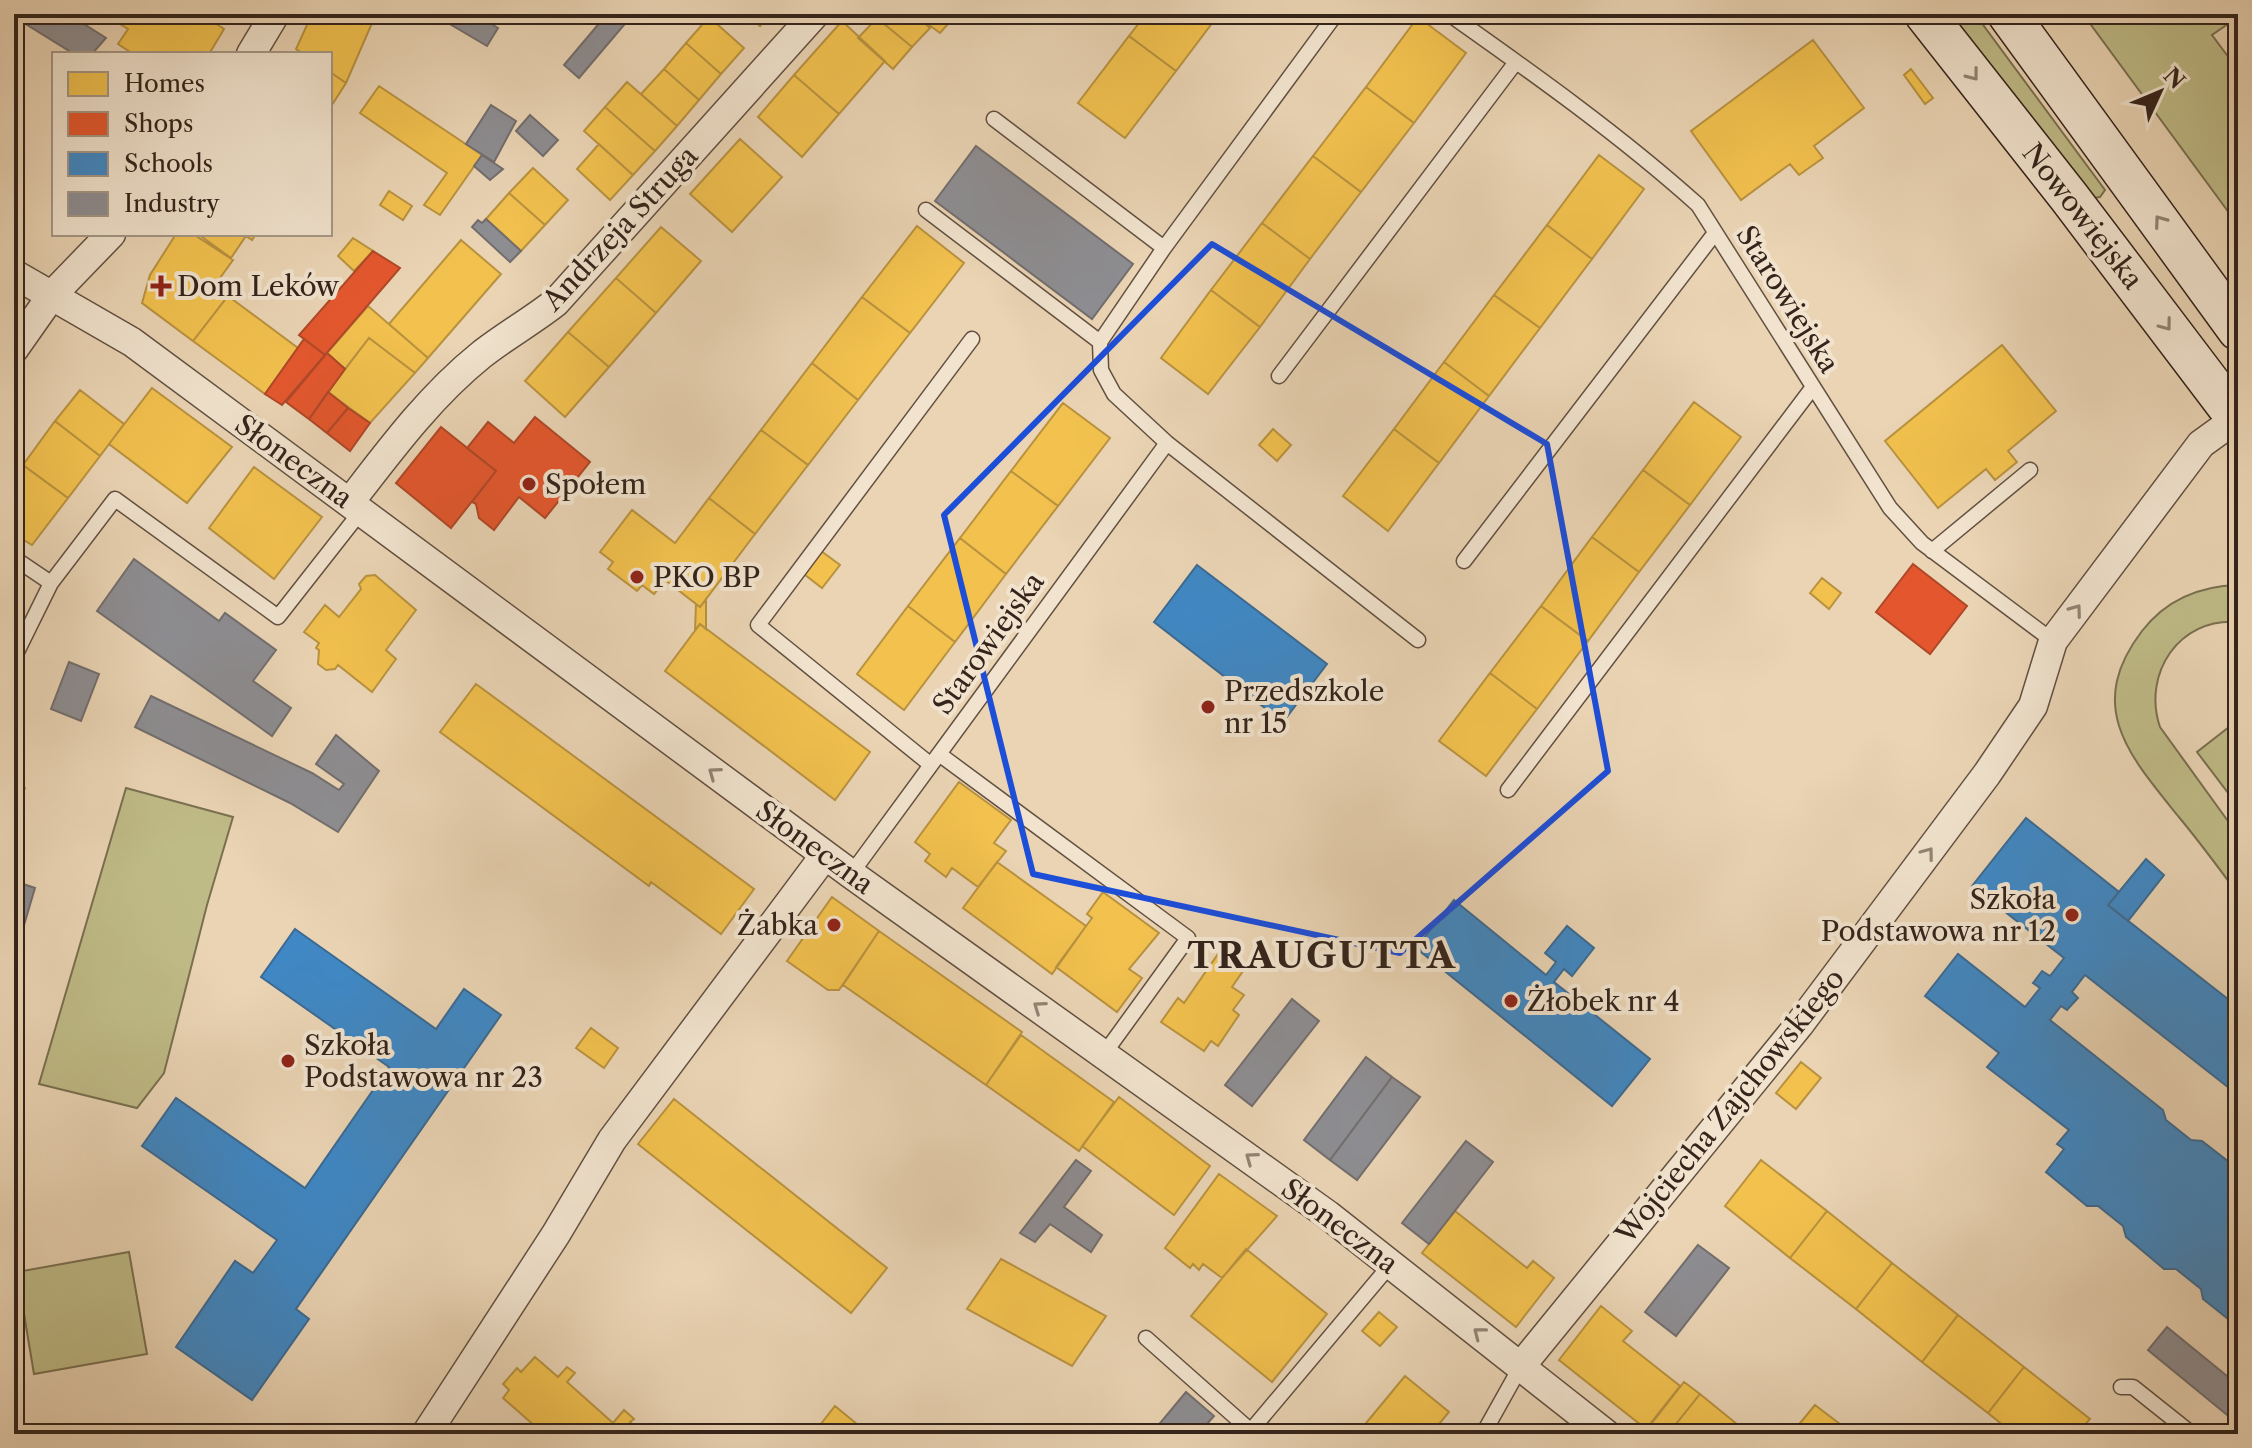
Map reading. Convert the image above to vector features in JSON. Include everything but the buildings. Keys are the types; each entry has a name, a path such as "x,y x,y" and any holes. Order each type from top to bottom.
{"street":[{"path":"252,52 275,14"},
{"name":"Andrzeja Struga","path":"356,506 443,389 482,354 556,302 815,14"},
{"name":"Nowowiejska","path":"1925,14 2237,419"},
{"name":"Nowowiejska","path":"2008,14 2238,330"},
{"path":"14,349 52,295 109,236"},
{"name":"Słoneczna","path":"14,274 132,342 851,874 1265,1168 1606,1434"},
{"name":"Wojciecha Zajchowskiego","path":"1521,1366 1799,1025 1987,774 2033,706 2053,641 2201,444 2237,419"},
{"path":"426,1434 556,1234 612,1140 825,855"}],"lane":[{"path":"1336,14 1164,248 1100,342 1101,370 1114,394 1167,443 1418,640"},
{"name":"Starowiejska","path":"1449,14 1665,175 1698,205 1890,508 1932,551 2053,641"},
{"path":"1279,376 1516,62"},
{"path":"994,119 1164,248"},
{"path":"926,210 1100,342"},
{"path":"1464,561 1715,233"},
{"path":"972,339 758,625 935,759 1188,938 1104,1054"},
{"path":"1508,790 1813,387"},
{"name":"Starowiejska","path":"851,874 1167,443"},
{"path":"1932,551 2030,470"},
{"path":"14,658 51,583 115,499 278,617 356,506"},
{"path":"14,558 51,583"},
{"path":"1146,1338 1250,1432 1391,1264"},
{"path":"1483,1434 1521,1366"},
{"path":"2121,1387 2133,1387 2192,1434"}],"highlighted area":[{"path":"1212,244 1547,444 1608,771 1400,953 1033,874 944,515"}],"shaded area":[{"path":"1951,14 1975,14 2105,190 2100,197 2094,198"},
{"path":"2083,14 2238,14 2212,35 2238,70 2238,225"},
{"path":"2238,585 2238,622 2217,623 2198,629 2183,639 2161,669 2156,688 2156,707 2160,727 2238,835 2238,894 2130,751 2120,730 2115,707 2116,684 2125,658 2151,620 2184,597 2210,588"},
{"path":"2238,720 2238,806 2197,752"},
{"path":"126,788 233,817 164,1073 137,1108 39,1084"},
{"path":"129,1252 147,1354 34,1374 17,1272"}],"place":[{"name":"Dom Leków","path":"161,286"},
{"name":"Społem","path":"529,484"},
{"name":"PKO BP","path":"637,577"},
{"name":"Przedszkole nr 15","path":"1208,707"},
{"name":"Szkoła Podstawowa nr 12","path":"2072,915"},
{"name":"Żabka","path":"834,925"},
{"name":"Żłobek nr 4","path":"1511,1001"},
{"name":"Szkoła Podstawowa nr 23","path":"288,1061"}],"district":[{"name":"TRAUGUTTA","path":"1322,955"}]}
